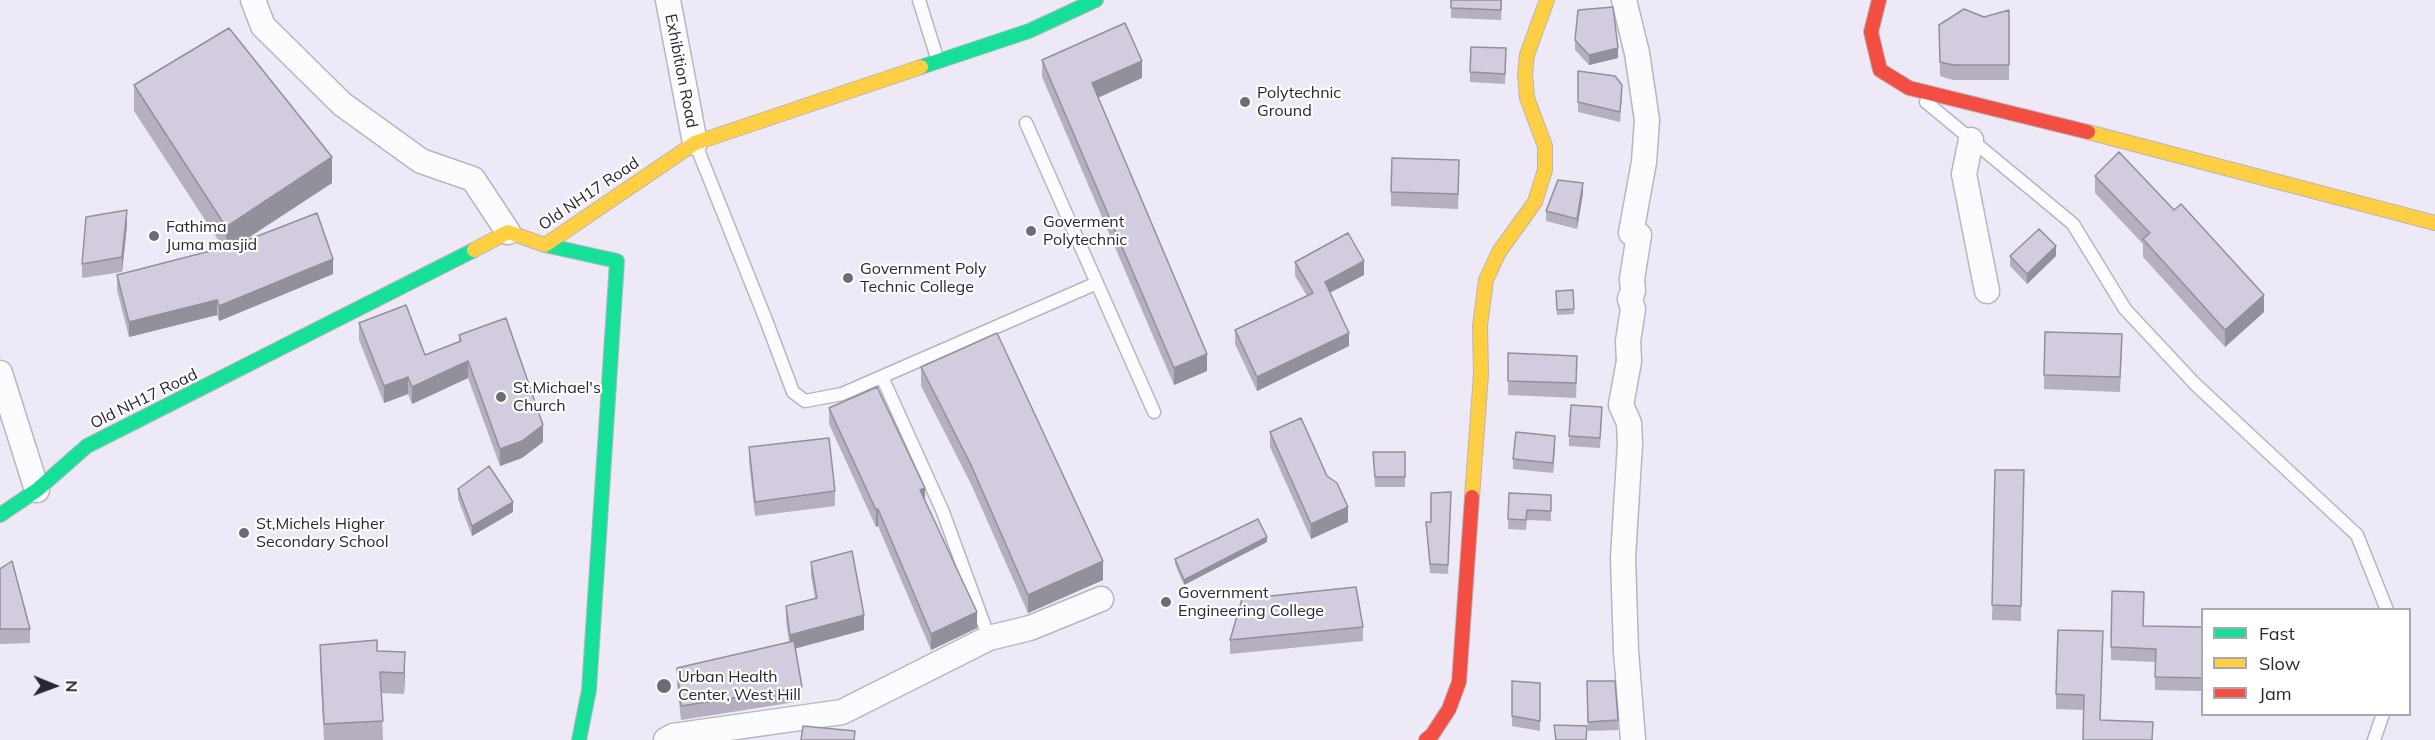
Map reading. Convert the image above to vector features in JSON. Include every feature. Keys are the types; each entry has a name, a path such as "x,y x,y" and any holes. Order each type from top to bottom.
{"street":[{"path":"253,0 263,26 342,105 420,161 473,179 508,232"},
{"name":"Exhibition Road","path":"668,0 695,143"},
{"name":"Old NH17 Road","path":"0,515 37,490 87,446 508,232 544,245 695,143 1029,31 1096,0"},
{"path":"1426,740 1432,735 1449,709 1459,682 1481,374 1480,326 1486,280 1499,252 1535,202 1545,170 1545,146 1527,98 1525,74 1527,55 1547,0"},
{"path":"1624,0 1637,52 1647,120 1644,162 1631,232 1638,235 1632,279 1633,291 1630,299 1633,309 1628,341 1629,361 1621,405 1629,423 1630,443 1623,546 1626,651 1633,740"},
{"path":"1879,0 1871,32 1880,70 1909,88 2143,146 2435,223"},
{"path":"1971,140 1964,174 1987,291"},
{"path":"544,245 617,261 589,690 579,740"},
{"path":"0,372 37,490"},
{"path":"666,740 673,736 842,712 989,638 1030,628 1101,599"}],"lane":[{"path":"919,0 938,61"},
{"path":"1909,88 2073,224 2125,309 2195,384 2357,535 2387,608"},
{"path":"1026,123 1154,412"},
{"path":"695,143 793,392 805,401 842,394 1097,283"},
{"path":"882,377 943,512 989,638"},
{"path":"2374,740 2382,716"}],"building":[{"path":"1451,0 1501,0 1501,10 1451,8"},
{"path":"1613,7 1618,48 1589,55 1575,40 1578,10"},
{"path":"1964,9 1984,17 2009,10 2009,65 1953,65 1940,62 1939,25"},
{"path":"1125,23 1142,61 1092,83 1207,354 1174,368 1042,60"},
{"path":"229,28 332,157 226,227 134,85"},
{"path":"1471,47 1506,48 1505,74 1470,72"},
{"path":"1578,71 1615,76 1622,85 1620,112 1578,102"},
{"path":"2119,152 2174,210 2181,204 2264,295 2225,330 2143,239 2150,233 2095,176"},
{"path":"1392,158 1459,160 1458,194 1391,192"},
{"path":"1558,180 1583,183 1577,219 1546,211"},
{"path":"127,210 122,257 82,264 86,217"},
{"path":"317,213 333,259 219,306 217,300 129,322 117,275 218,249 219,251"},
{"path":"2039,229 2056,246 2027,274 2010,256"},
{"path":"1348,233 1364,261 1325,282 1349,333 1257,377 1235,330 1313,293 1295,262"},
{"path":"1573,290 1574,309 1557,310 1556,291"},
{"path":"406,305 425,355 461,341 459,335 506,318 543,425 522,441 500,449 468,361 412,387 408,377 384,386 359,323"},
{"path":"2045,332 2122,334 2120,377 2044,375"},
{"path":"997,333 1103,561 1028,595 971,465 921,367"},
{"path":"1508,353 1577,356 1576,383 1508,381"},
{"path":"877,387 925,488 920,490 977,612 931,634 878,509 876,510 829,408"},
{"path":"1571,405 1602,407 1600,438 1569,436"},
{"path":"1301,418 1327,476 1337,483 1348,507 1311,524 1270,432"},
{"path":"1516,432 1555,436 1553,463 1513,459"},
{"path":"829,438 835,491 755,502 749,447"},
{"path":"1373,452 1405,452 1405,477 1375,477"},
{"path":"489,466 513,502 472,526 458,489"},
{"path":"1995,470 2024,470 2021,606 1992,605"},
{"path":"1451,492 1448,565 1430,564 1426,522 1431,522 1431,493"},
{"path":"1509,493 1551,495 1551,511 1527,510 1526,520 1508,519"},
{"path":"1258,519 1267,537 1184,580 1175,559"},
{"path":"852,551 864,615 790,635 786,606 817,598 811,562"},
{"path":"12,561 30,629 0,629 0,569"},
{"path":"1356,587 1363,627 1230,640 1242,599"},
{"path":"2112,591 2144,592 2143,626 2201,627 2201,678 2155,677 2156,649 2111,647"},
{"path":"2058,630 2103,631 2100,720 2153,722 2152,740 2083,740 2084,695 2056,694"},
{"path":"377,640 377,651 405,652 404,673 380,672 383,721 324,724 320,645"},
{"path":"794,641 802,687 681,706 677,668"},
{"path":"1512,681 1540,683 1540,721 1512,716"},
{"path":"1587,681 1615,681 1618,720 1588,722"},
{"path":"1554,725 1587,726 1586,740 1556,740"},
{"path":"803,726 855,731 854,740 801,740"}],"traffic: fast":[{"path":"921,67 1029,31 1096,0"},
{"path":"545,245 617,261 589,690 579,740"},
{"path":"0,515 37,490 87,446 474,250"}],"traffic: slow":[{"path":"1472,497 1481,374 1480,326 1486,280 1499,252 1535,202 1545,170 1545,146 1527,98 1525,74 1527,55 1547,0"},
{"path":"474,250 508,232 545,245 695,143 921,67"},
{"path":"2088,132 2435,223"}],"traffic: jam":[{"path":"1879,0 1871,32 1880,70 1909,88 2088,132"},
{"path":"1426,740 1432,735 1449,709 1459,682 1472,497"}],"place":[{"name":"Polytechnic Ground","path":"1245,102"},
{"name":"Goverment Polytechnic","path":"1031,231"},
{"name":"Fathima Juma masjid","path":"154,236"},
{"name":"Government Poly Technic College","path":"848,278"},
{"name":"St.Michael's Church","path":"501,397"},
{"name":"St,Michels Higher Secondary School","path":"244,533"},
{"name":"Government Engineering College","path":"1166,602"},
{"name":"Urban Health Center, West Hill","path":"664,686"}]}
